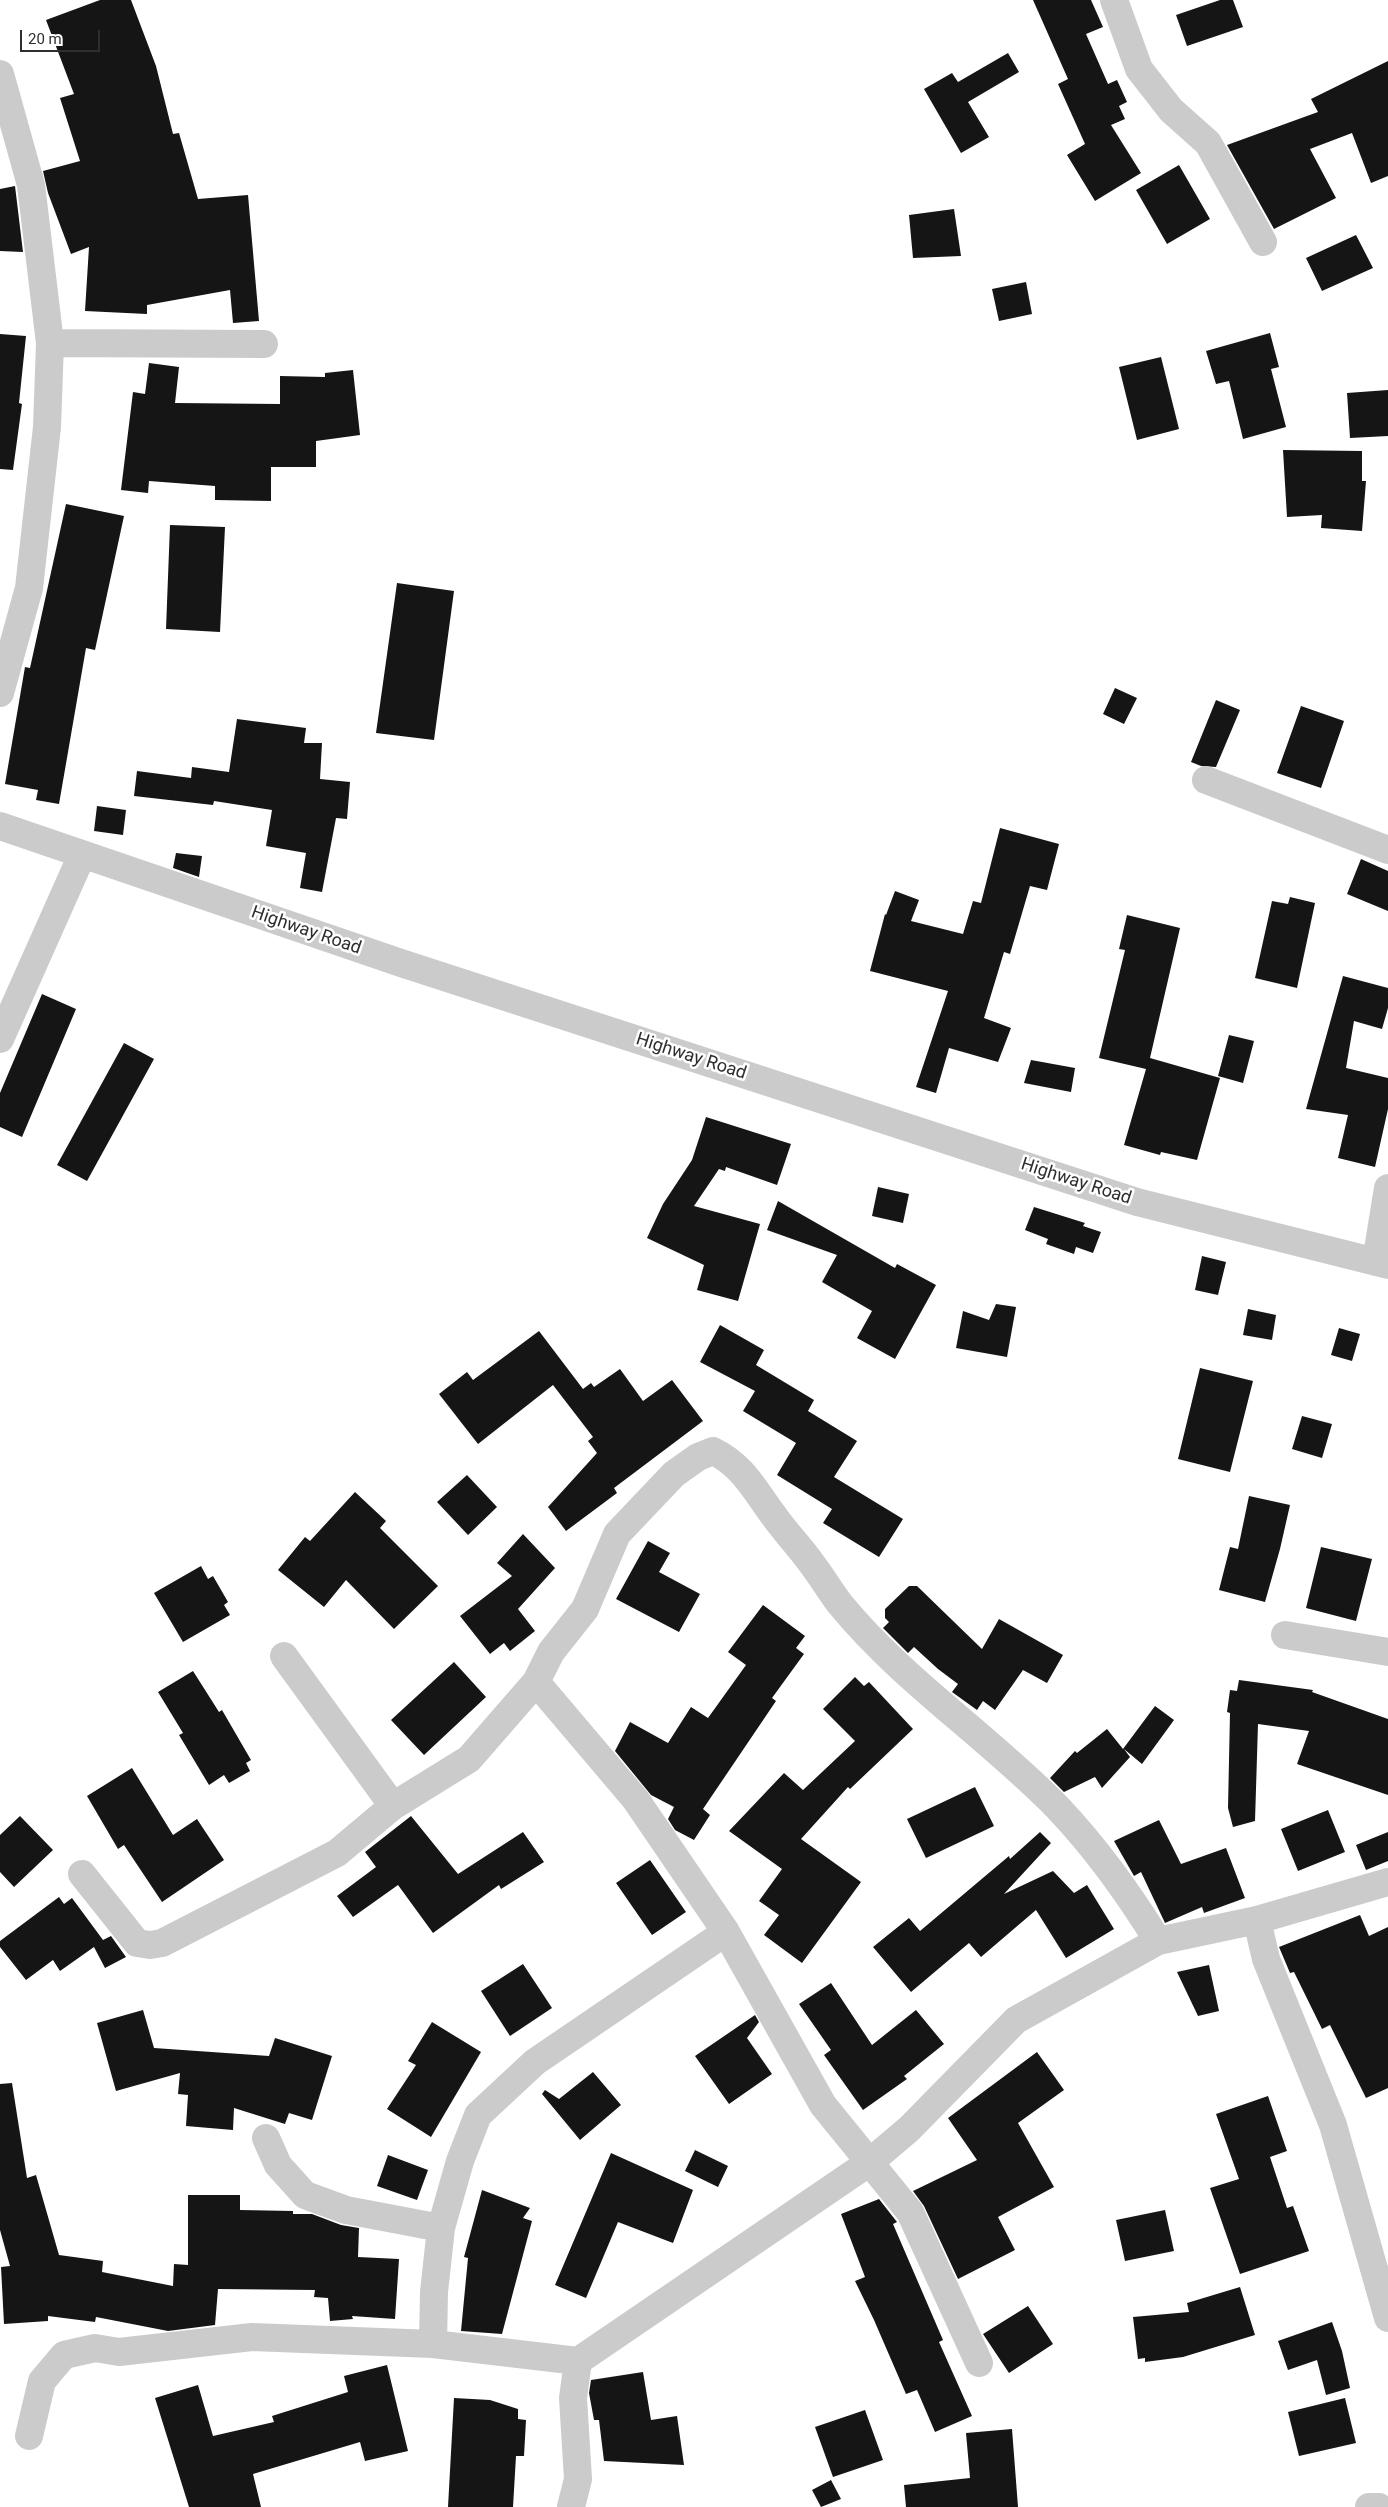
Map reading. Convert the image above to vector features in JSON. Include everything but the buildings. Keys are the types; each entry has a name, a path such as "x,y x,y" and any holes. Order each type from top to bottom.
{"street":[{"path":"1114,0 1139,69 1171,110 1208,144 1263,242"},
{"path":"0,74 31,186 50,343 47,427 29,588 0,693"},
{"path":"50,343 264,344"},
{"path":"1206,780 1388,850"},
{"name":"Highway Road","path":"0,826 401,963 1137,1202 1382,1264"},
{"path":"0,1039 82,855"},
{"path":"1382,1264 1388,1188"},
{"path":"82,1874 136,1944 150,1945 162,1943 337,1854 393,1806 470,1759 536,1682 552,1652 585,1609 617,1534 674,1474 698,1457 713,1451 729,1459 750,1481 840,1604 869,1635 943,1706 1058,1808 1128,1893 1158,1941"},
{"path":"1286,1635 1388,1652"},
{"path":"284,1656 393,1806"},
{"path":"536,1682 636,1800 726,1932 823,2105 910,2212 979,2363"},
{"path":"30,2436 42,2381 64,2355 95,2348 119,2352 252,2337 434,2344 578,2361 870,2162 909,2129 1016,2020 1158,1941 1257,1920 1388,1882"},
{"path":"1257,1920 1266,1959 1334,2126 1388,2318"},
{"path":"434,2344 434,2292 441,2228 460,2161 478,2115 535,2062 726,1932"},
{"path":"266,2138 278,2165 305,2195 346,2210 441,2228"},
{"path":"571,2507 578,2479 573,2398 578,2361"},
{"path":"1368,2507 1380,2507"}]}
